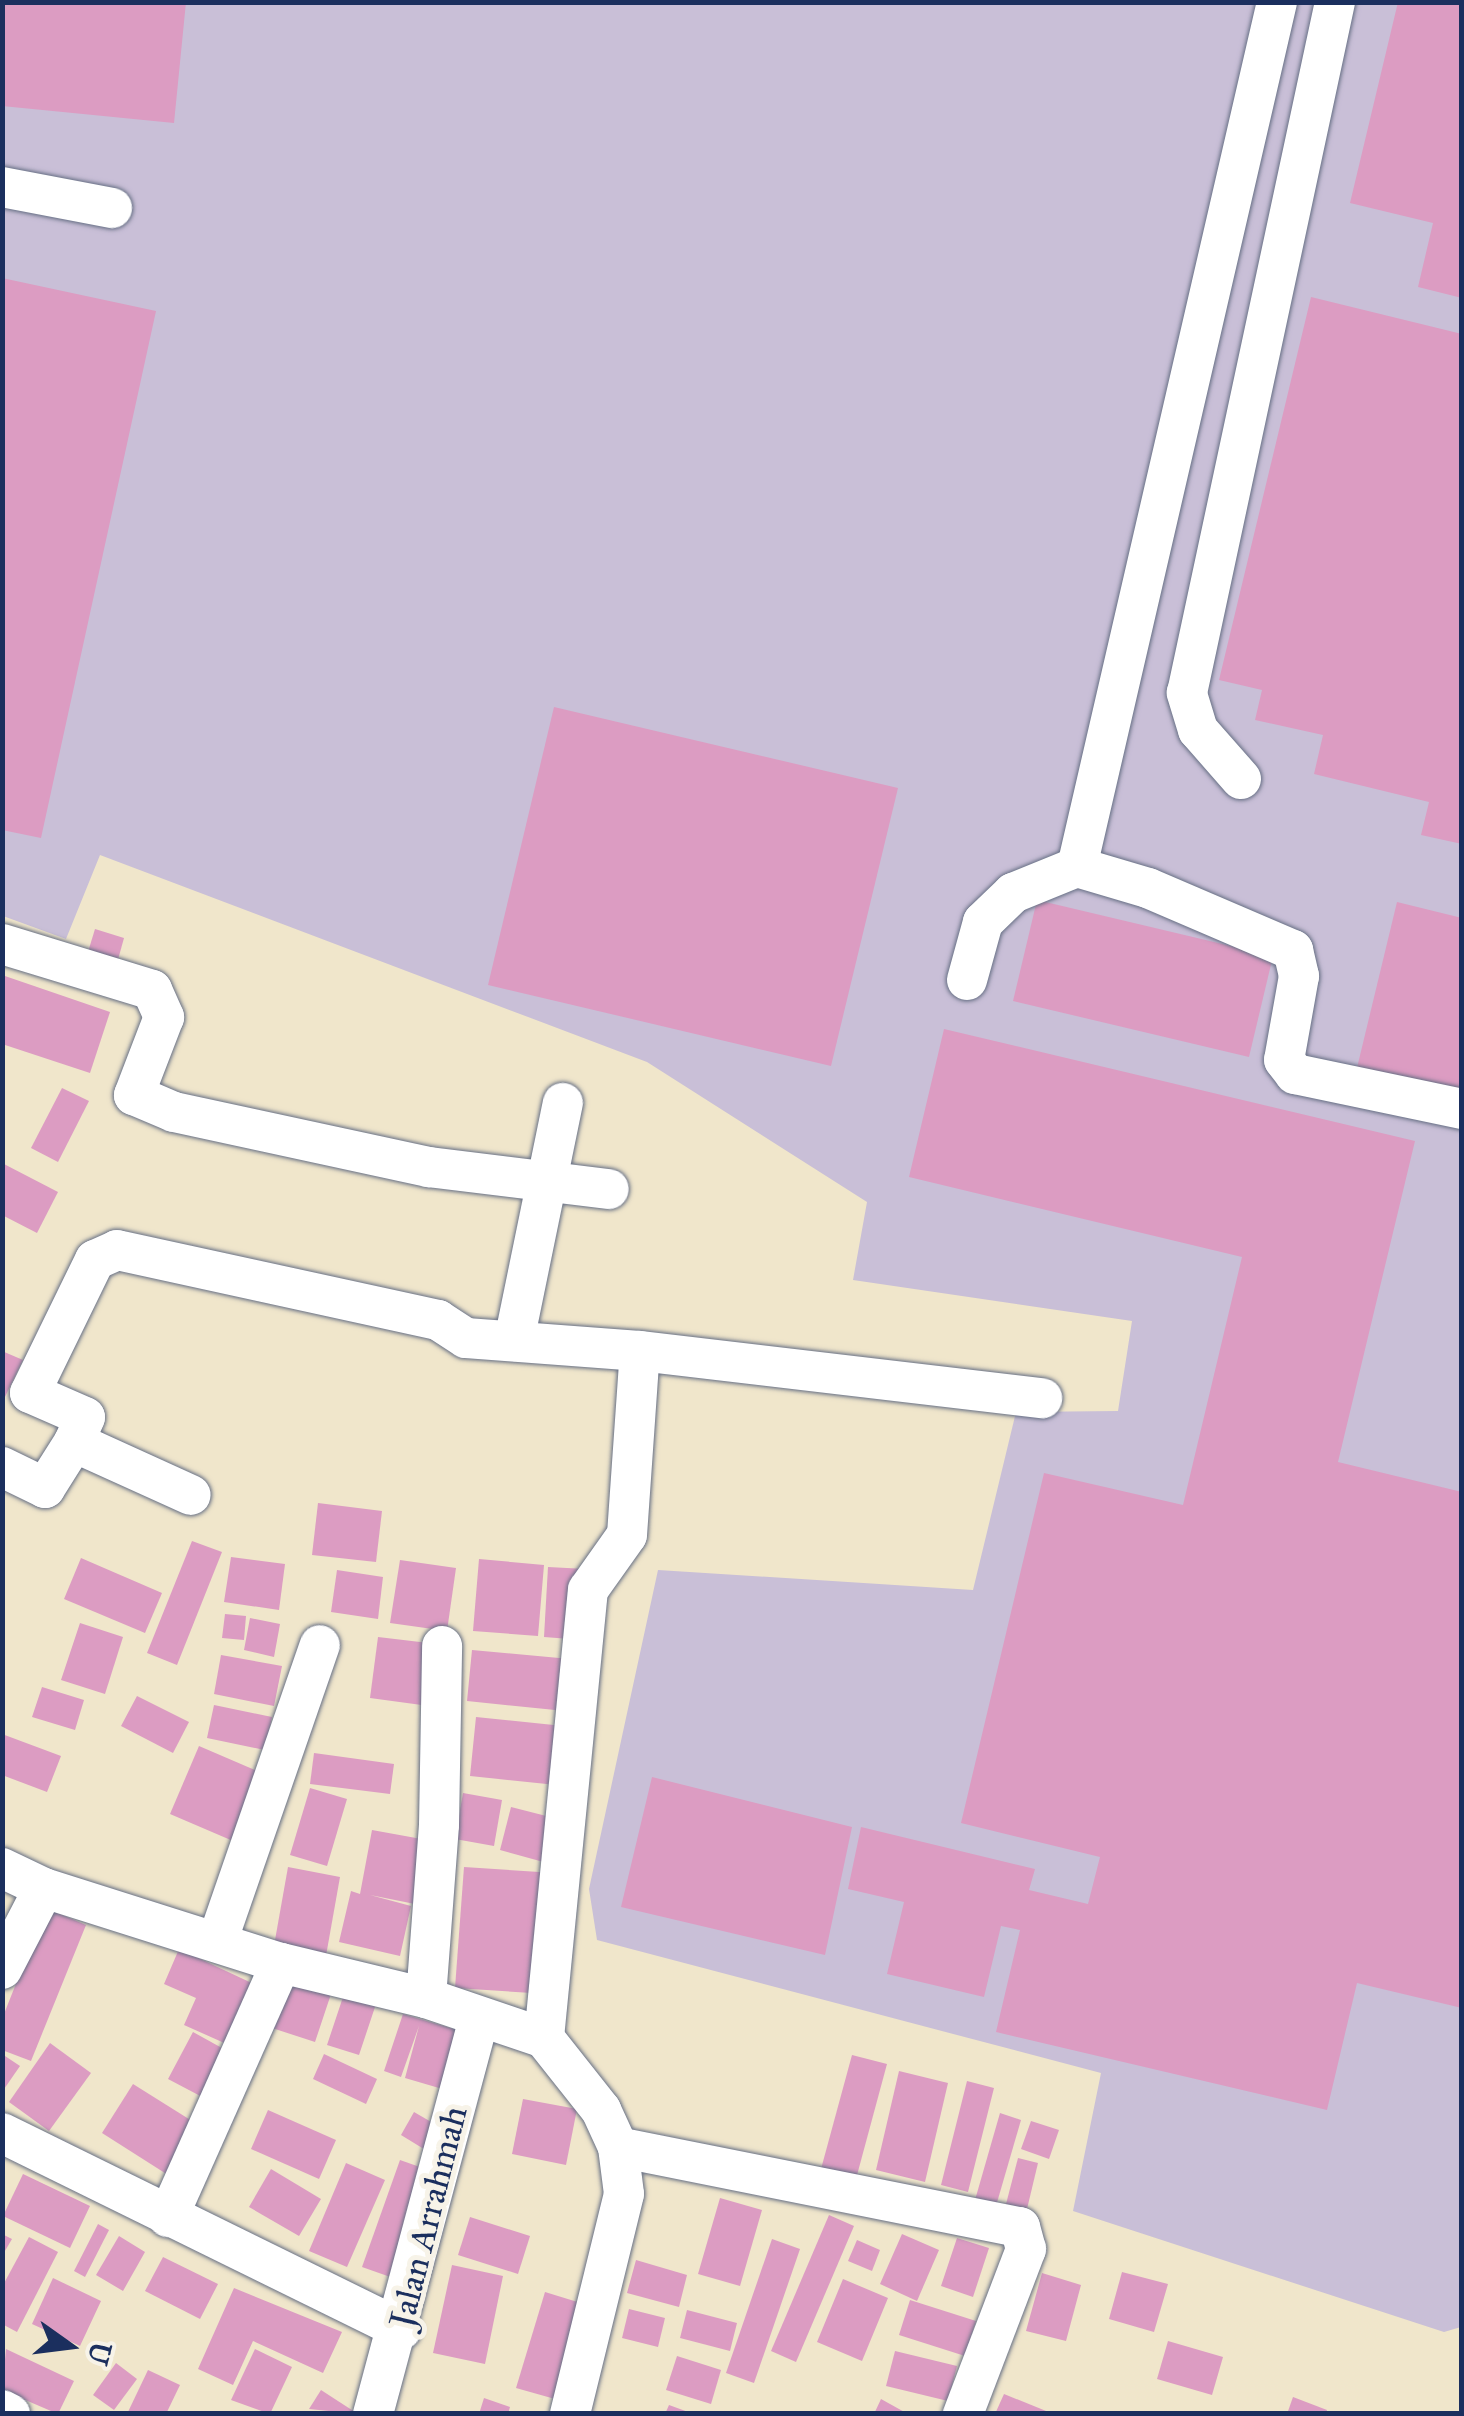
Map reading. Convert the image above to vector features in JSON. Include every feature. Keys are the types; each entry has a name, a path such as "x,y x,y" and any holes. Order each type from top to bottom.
{"street":[{"path":"1077,867 1277,2"},
{"path":"1241,779 1198,730 1186,693 1335,2"},
{"path":"2,187 112,208"},
{"path":"967,980 983,922 1013,893 1077,867 1148,888 1293,950 1300,976 1284,1060 1295,1074 1462,1108"},
{"path":"2,944 152,990 164,1017 134,1095 174,1112 429,1166 609,1189"},
{"path":"514,1341 563,1102"},
{"path":"2,1467 45,1488 74,1442 85,1417 30,1393 95,1260 116,1250 438,1320 466,1338 640,1351 1042,1398"},
{"path":"544,2038 588,1590 626,1535 640,1351"},
{"path":"74,1442 191,1495"},
{"path":"217,1942 320,1645"},
{"path":"426,1998 439,1825 442,1646"},
{"path":"2,1868 44,1888 281,1963 426,1998 544,2038 591,2093 618,2147 624,2212 570,2414"},
{"path":"2,1969 44,1888"},
{"path":"168,2217 281,1963"},
{"name":"Jalan Arrahmah","path":"374,2414 401,2329 479,2019"},
{"path":"2,2133 401,2329"},
{"path":"618,2147 1020,2227 1026,2249 963,2414"},
{"path":"2,2410 10,2414"}],"shaded area":[{"path":"2,3 1461,3 1461,2327 1444,2332 1073,2211 1101,2073 597,1940 589,1889 658,1570 973,1590 1016,1412 1118,1411 1132,1321 853,1280 867,1202 647,1062 100,855 66,939 3,916"}],"building":[{"path":"2,2 186,2 174,123 2,106"},
{"path":"1398,2 1462,2 1462,298 1418,287 1433,223 1350,203"},
{"path":"2,278 156,311 41,838 2,830"},
{"path":"1311,297 1462,334 1462,844 1421,835 1429,802 1314,774 1323,735 1255,720 1262,690 1219,680"},
{"path":"554,707 898,788 831,1066 488,985"},
{"path":"1037,900 1273,956 1249,1057 1013,1001"},
{"path":"1397,902 1462,918 1462,1097 1356,1072"},
{"path":"95,929 124,938 114,974 84,965"},
{"path":"2,975 110,1012 90,1073 2,1044"},
{"path":"944,1029 1415,1141 1338,1462 1462,1492 1462,2008 1357,1983 1327,2110 996,2032 1020,1930 1001,1926 984,1997 887,1974 904,1902 848,1889 861,1827 1035,1869 1029,1890 1088,1904 1100,1857 961,1823 1044,1473 1183,1505 1242,1257 909,1177"},
{"path":"62,1088 89,1101 58,1162 31,1148"},
{"path":"2,1163 58,1192 37,1233 2,1215"},
{"path":"2,1351 23,1360 2,1403"},
{"path":"318,1503 382,1511 376,1562 312,1555"},
{"path":"192,1541 222,1552 177,1665 147,1653"},
{"path":"231,1557 285,1564 279,1610 224,1602"},
{"path":"81,1558 162,1593 145,1633 64,1599"},
{"path":"479,1559 544,1565 538,1636 473,1631"},
{"path":"400,1560 456,1568 447,1631 390,1623"},
{"path":"548,1567 586,1569 583,1640 544,1637"},
{"path":"337,1570 383,1577 378,1619 331,1612"},
{"path":"225,1614 246,1616 244,1640 222,1638"},
{"path":"250,1618 280,1624 274,1657 244,1650"},
{"path":"80,1623 123,1637 105,1694 61,1680"},
{"path":"378,1637 437,1644 429,1706 370,1698"},
{"path":"472,1650 570,1659 565,1711 467,1701"},
{"path":"221,1655 282,1666 274,1706 214,1694"},
{"path":"42,1687 84,1700 75,1730 32,1717"},
{"path":"137,1696 189,1722 173,1753 121,1726"},
{"path":"214,1705 272,1717 265,1750 207,1738"},
{"path":"476,1717 573,1727 566,1786 470,1776"},
{"path":"2,1734 61,1756 47,1792 2,1775"},
{"path":"199,1746 262,1773 233,1841 170,1814"},
{"path":"314,1753 394,1764 390,1794 310,1784"},
{"path":"652,1777 852,1827 825,1955 621,1907"},
{"path":"310,1788 347,1799 327,1866 290,1855"},
{"path":"463,1793 502,1800 494,1846 455,1839"},
{"path":"511,1807 558,1819 547,1863 500,1850"},
{"path":"372,1830 427,1840 415,1904 370,1895 411,1906 400,1956 339,1942 351,1891 360,1894"},
{"path":"288,1867 340,1877 324,1967 272,1957"},
{"path":"464,1867 555,1873 547,1994 455,1988"},
{"path":"46,1908 86,1925 31,2061 2,2050 2,2019"},
{"path":"179,1949 258,1986 231,2046 184,2025 196,1998 164,1984"},
{"path":"286,1975 332,1991 315,2042 269,2027"},
{"path":"346,1988 378,1998 359,2055 327,2045"},
{"path":"403,2014 474,2035 456,2093 405,2078 419,2026 401,2077 384,2071"},
{"path":"193,2032 231,2053 206,2099 168,2079"},
{"path":"50,2043 91,2073 49,2131 9,2102"},
{"path":"2,2054 20,2066 2,2092"},
{"path":"324,2054 377,2079 366,2104 313,2079"},
{"path":"852,2055 887,2064 853,2190 818,2180"},
{"path":"899,2071 948,2083 925,2182 876,2170"},
{"path":"967,2081 994,2088 968,2192 941,2185"},
{"path":"133,2084 200,2126 168,2175 102,2133"},
{"path":"523,2099 577,2109 566,2165 512,2154"},
{"path":"268,2110 336,2140 319,2179 251,2149"},
{"path":"414,2112 445,2130 432,2154 401,2135"},
{"path":"1000,2113 1021,2120 996,2206 975,2200"},
{"path":"1031,2121 1059,2130 1049,2159 1021,2149"},
{"path":"1018,2158 1038,2163 1027,2209 1006,2204"},
{"path":"400,2160 434,2172 396,2279 362,2267"},
{"path":"346,2163 385,2180 347,2267 309,2251"},
{"path":"271,2169 321,2199 299,2236 249,2207"},
{"path":"23,2174 90,2206 70,2248 3,2216"},
{"path":"720,2198 762,2210 740,2286 698,2274"},
{"path":"829,2215 854,2226 796,2362 771,2351"},
{"path":"470,2217 530,2236 518,2274 458,2255"},
{"path":"98,2224 109,2230 85,2277 74,2271"},
{"path":"2,2234 12,2239 2,2256"},
{"path":"902,2234 939,2250 917,2301 880,2284"},
{"path":"119,2236 145,2252 123,2291 96,2275"},
{"path":"29,2237 58,2252 17,2332 2,2324 2,2287"},
{"path":"957,2238 989,2248 973,2297 941,2286"},
{"path":"772,2239 800,2249 754,2383 726,2373"},
{"path":"857,2240 880,2250 872,2271 848,2261"},
{"path":"163,2257 218,2284 200,2319 145,2291"},
{"path":"636,2260 687,2275 679,2307 627,2293"},
{"path":"452,2265 503,2276 485,2364 433,2353"},
{"path":"1122,2272 1168,2284 1154,2332 1109,2319"},
{"path":"1042,2273 1081,2285 1066,2341 1026,2331"},
{"path":"53,2278 101,2301 80,2346 32,2324"},
{"path":"843,2279 888,2298 862,2361 817,2342"},
{"path":"234,2288 342,2332 323,2373 253,2341 233,2385 198,2369"},
{"path":"545,2292 584,2304 555,2399 516,2388"},
{"path":"910,2300 976,2321 965,2356 899,2335"},
{"path":"629,2309 665,2318 658,2347 622,2338"},
{"path":"687,2310 737,2323 730,2351 680,2338"},
{"path":"1168,2341 1223,2357 1212,2395 1157,2379"},
{"path":"6,2349 74,2381 58,2414 2,2390"},
{"path":"255,2349 292,2367 270,2414 231,2400"},
{"path":"895,2351 957,2366 948,2401 886,2386"},
{"path":"677,2356 721,2370 711,2404 666,2390"},
{"path":"116,2363 137,2379 114,2410 93,2395"},
{"path":"148,2370 180,2385 166,2414 127,2414"},
{"path":"321,2390 358,2414 309,2409"},
{"path":"1004,2394 1051,2413 1051,2414 995,2414"},
{"path":"1293,2397 1327,2410 1326,2414 1287,2414"},
{"path":"484,2398 510,2407 508,2414 479,2414"},
{"path":"881,2399 908,2414 874,2414"},
{"path":"669,2405 691,2413 691,2414 665,2414"}]}
